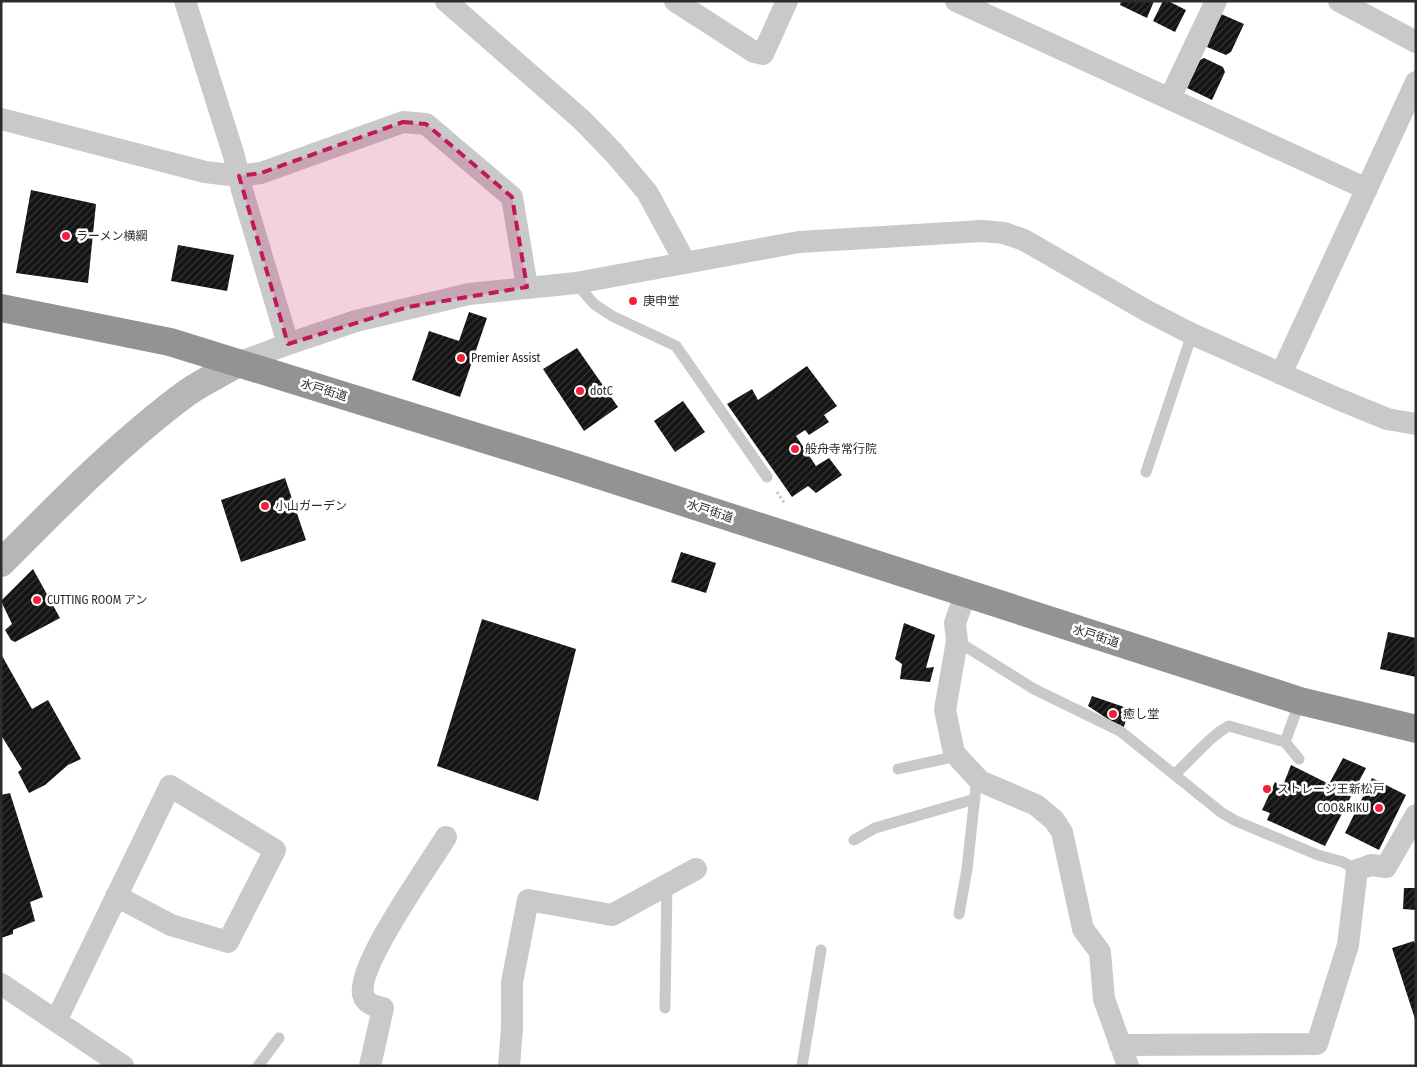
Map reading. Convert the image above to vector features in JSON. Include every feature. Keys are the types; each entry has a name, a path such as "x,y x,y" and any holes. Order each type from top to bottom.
{"highway":[{"name":"水戸街道","path":"1,308 170,342 568,465 1300,702 1416,729"}],"street":[{"path":"446,1 570,109 614,153 647,192 685,262"},
{"path":"675,1 754,52 763,54 788,1"},
{"path":"956,1 1367,189"},
{"path":"1170,98 1216,1"},
{"path":"1339,1 1416,42"},
{"path":"184,2 239,176 288,344"},
{"path":"1280,374 1416,82"},
{"path":"1,119 205,172 239,176 260,173 404,122 426,124 512,197 527,287"},
{"path":"1,563 106,460 149,423 190,391 238,363 288,344 408,307 469,294 576,283 799,242 982,230 1004,233 1024,240 1147,311 1192,334 1280,374 1387,419 1416,424"},
{"path":"965,595 955,623 957,641 945,710 957,756 980,780 1036,805 1054,820 1062,832 1083,930 1100,952 1104,999 1128,1066"},
{"path":"56,1021 116,896 170,786 276,850 228,942 171,925 116,896"},
{"path":"1120,1045 1317,1044 1348,945 1356,870 1372,865 1386,868 1416,816"},
{"path":"370,1066 384,1008 370,1004 365,999 363,992 371,962 379,944 446,837"},
{"path":"509,1066 512,1028 512,982 528,900 612,915 696,869"},
{"path":"1,984 123,1066"}],"lane":[{"path":"576,283 594,304 612,316 676,346 767,477"},
{"path":"1146,472 1192,334"},
{"path":"957,641 1034,689 1120,731 1222,813 1236,821 1318,855 1344,862 1356,870"},
{"path":"1285,742 1300,702"},
{"path":"1175,774 1197,755 1217,732 1229,726 1285,742 1299,759"},
{"path":"898,769 957,756"},
{"path":"959,914 976,799 977,777"},
{"path":"854,840 875,828 976,799"},
{"path":"665,1008 668,884"},
{"path":"802,1066 821,950"},
{"path":"258,1066 279,1038"}],"highlighted area":[{"path":"403,122 426,124 512,197 527,287 408,307 288,344 239,176 261,173"}],"building":[{"path":"1121,1 1154,1 1147,18 1120,5"},
{"path":"1163,1 1168,1 1186,10 1175,32 1153,21"},
{"path":"1221,14 1244,24 1231,52 1226,55 1207,47"},
{"path":"1204,58 1223,67 1225,72 1212,100 1187,88 1200,60"},
{"path":"31,190 96,204 88,283 16,273"},
{"path":"178,245 234,255 227,291 171,281"},
{"path":"469,312 487,318 460,397 412,380 429,331 459,341"},
{"path":"577,348 618,407 584,431 543,369"},
{"path":"807,366 837,406 824,415 829,422 809,435 805,430 796,436 816,466 829,458 842,475 816,493 808,486 792,497 727,404 752,389 758,400"},
{"path":"683,401 705,432 675,452 654,421"},
{"path":"285,478 306,540 241,562 221,500"},
{"path":"681,552 716,563 706,593 671,582"},
{"path":"33,569 60,618 15,642 11,640 5,630 12,624 1,601"},
{"path":"482,619 576,649 538,801 437,766"},
{"path":"904,623 935,635 926,668 934,667 930,682 900,679 902,664 895,659"},
{"path":"1388,632 1416,638 1416,677 1380,669"},
{"path":"1,654 32,709 48,700 81,759 68,765 45,785 29,793 18,772 22,769 1,735"},
{"path":"1092,696 1130,709 1123,729 1088,706"},
{"path":"1343,758 1366,768 1325,846 1267,820 1270,813 1262,810 1275,782 1282,788 1291,765 1329,784"},
{"path":"1372,778 1406,795 1379,850 1345,833"},
{"path":"10,793 43,897 30,902 35,921 13,930 13,934 1,938 1,795"},
{"path":"1404,888 1416,888 1416,910 1403,909"},
{"path":"1414,941 1416,947 1415,1019 1392,948"}],"place":[{"name":"ラーメン横綱","path":"66,236"},
{"name":"庚申堂","path":"633,301"},
{"name":"Premier Assist","path":"461,358"},
{"name":"dotC","path":"580,391"},
{"name":"般舟寺常行院","path":"795,449"},
{"name":"小山ガーデン","path":"265,506"},
{"name":"CUTTING ROOM アン","path":"37,600"},
{"name":"癒し堂","path":"1113,714"},
{"name":"ストレージ王新松戸","path":"1267,789"},
{"name":"COO&RIKU","path":"1379,808"}]}
